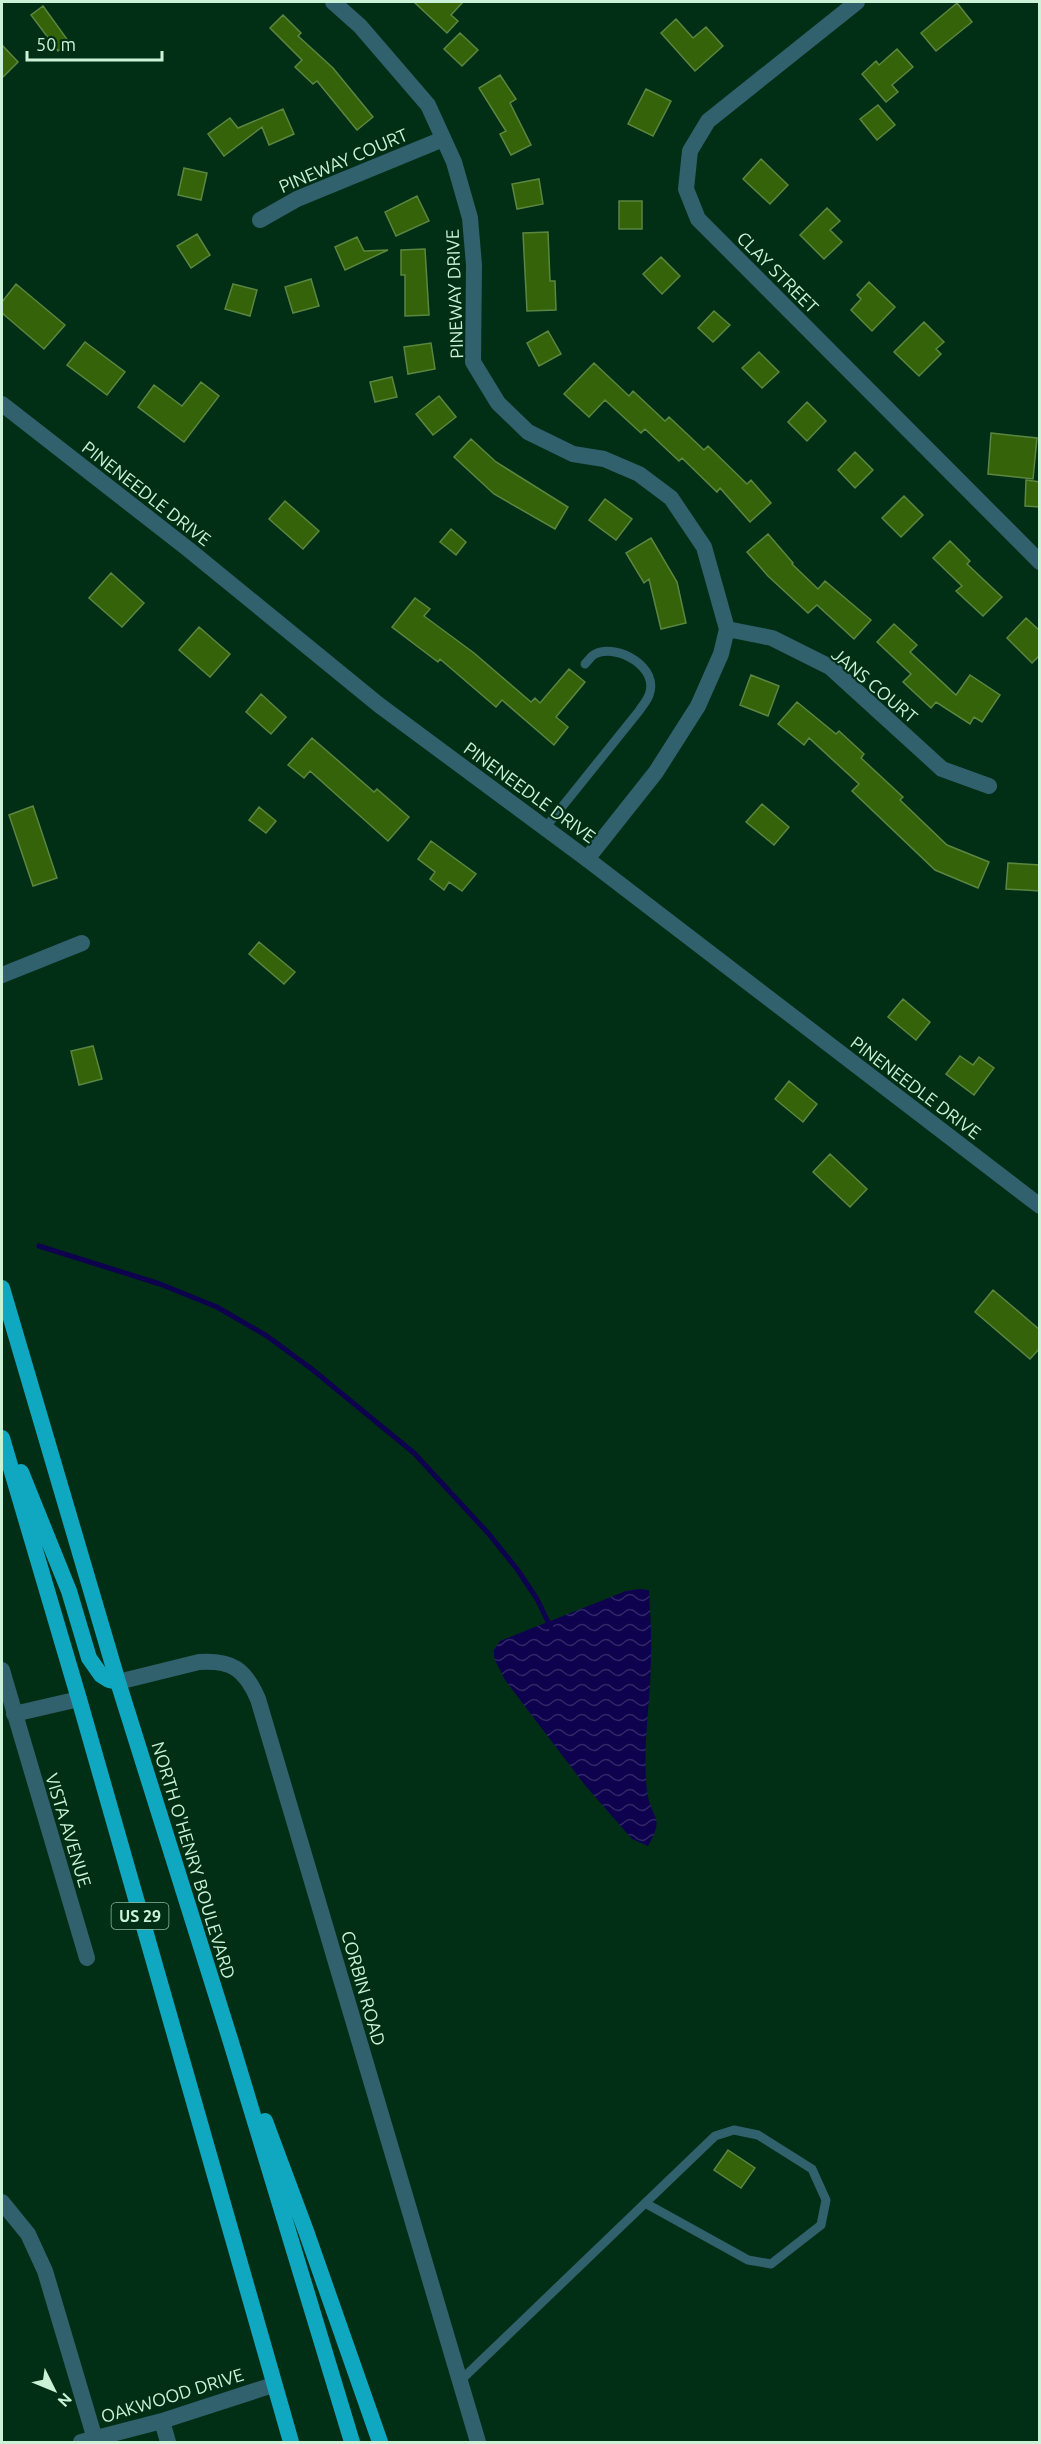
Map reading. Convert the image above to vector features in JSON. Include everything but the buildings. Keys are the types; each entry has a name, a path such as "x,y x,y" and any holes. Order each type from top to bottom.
{"highway":[{"name":"NORTH O'HENRY BOULEVARD","path":"2,1288 118,1682 352,2442"},
{"path":"2,1424 56,1555 89,1658 101,1675 118,1682"},
{"name":"US 29","path":"2,1438 291,2442"},
{"path":"230,2040 278,2155 380,2442"}],"street":[{"name":"PINEWAY DRIVE","path":"333,2 360,26 428,105 454,162 470,218 474,265 473,362 498,403 528,432 573,454 604,459 639,474 671,498 704,547 728,629"},
{"name":"CLAY STREET","path":"857,2 708,120 690,151 686,189 698,219 1040,562"},
{"name":"PINEWAY COURT","path":"261,220 297,199 443,139"},
{"name":"PINENEEDLE DRIVE","path":"2,404 188,549 379,705 587,859 1040,1206"},
{"name":"JANS COURT","path":"728,629 772,638 830,667 942,769 989,786"},
{"path":"587,859 656,772 698,706 721,654 728,629"},
{"path":"2,975 82,943"},
{"name":"CORBIN ROAD","path":"118,1682 212,1661 225,1662 236,1667 252,1685 478,2442"},
{"name":"VISTA AVENUE","path":"2,1670 87,1958"},
{"path":"14,1714 79,1699"},
{"path":"2,2202 28,2234 45,2271 88,2440"},
{"name":"OAKWOOD DRIVE","path":"88,2440 162,2421 273,2385"},
{"path":"162,2421 168,2442"}],"lane":[{"path":"544,828 591,772 649,695 651,685 648,672 627,656 602,652 594,655 585,664"},
{"path":"460,2381 645,2203 716,2136 734,2130 758,2135 812,2169 826,2200 821,2225 771,2264 748,2260 645,2203"}],"water":[{"path":"649,1590 651,1673 646,1774 649,1801 657,1822 648,1846 632,1839 584,1784 505,1680 494,1658 494,1650 500,1641 626,1591"}],"waterway":[{"path":"39,1246 160,1284 217,1307 267,1336 313,1370 414,1453 488,1533 517,1569 537,1599 551,1628"}]}
